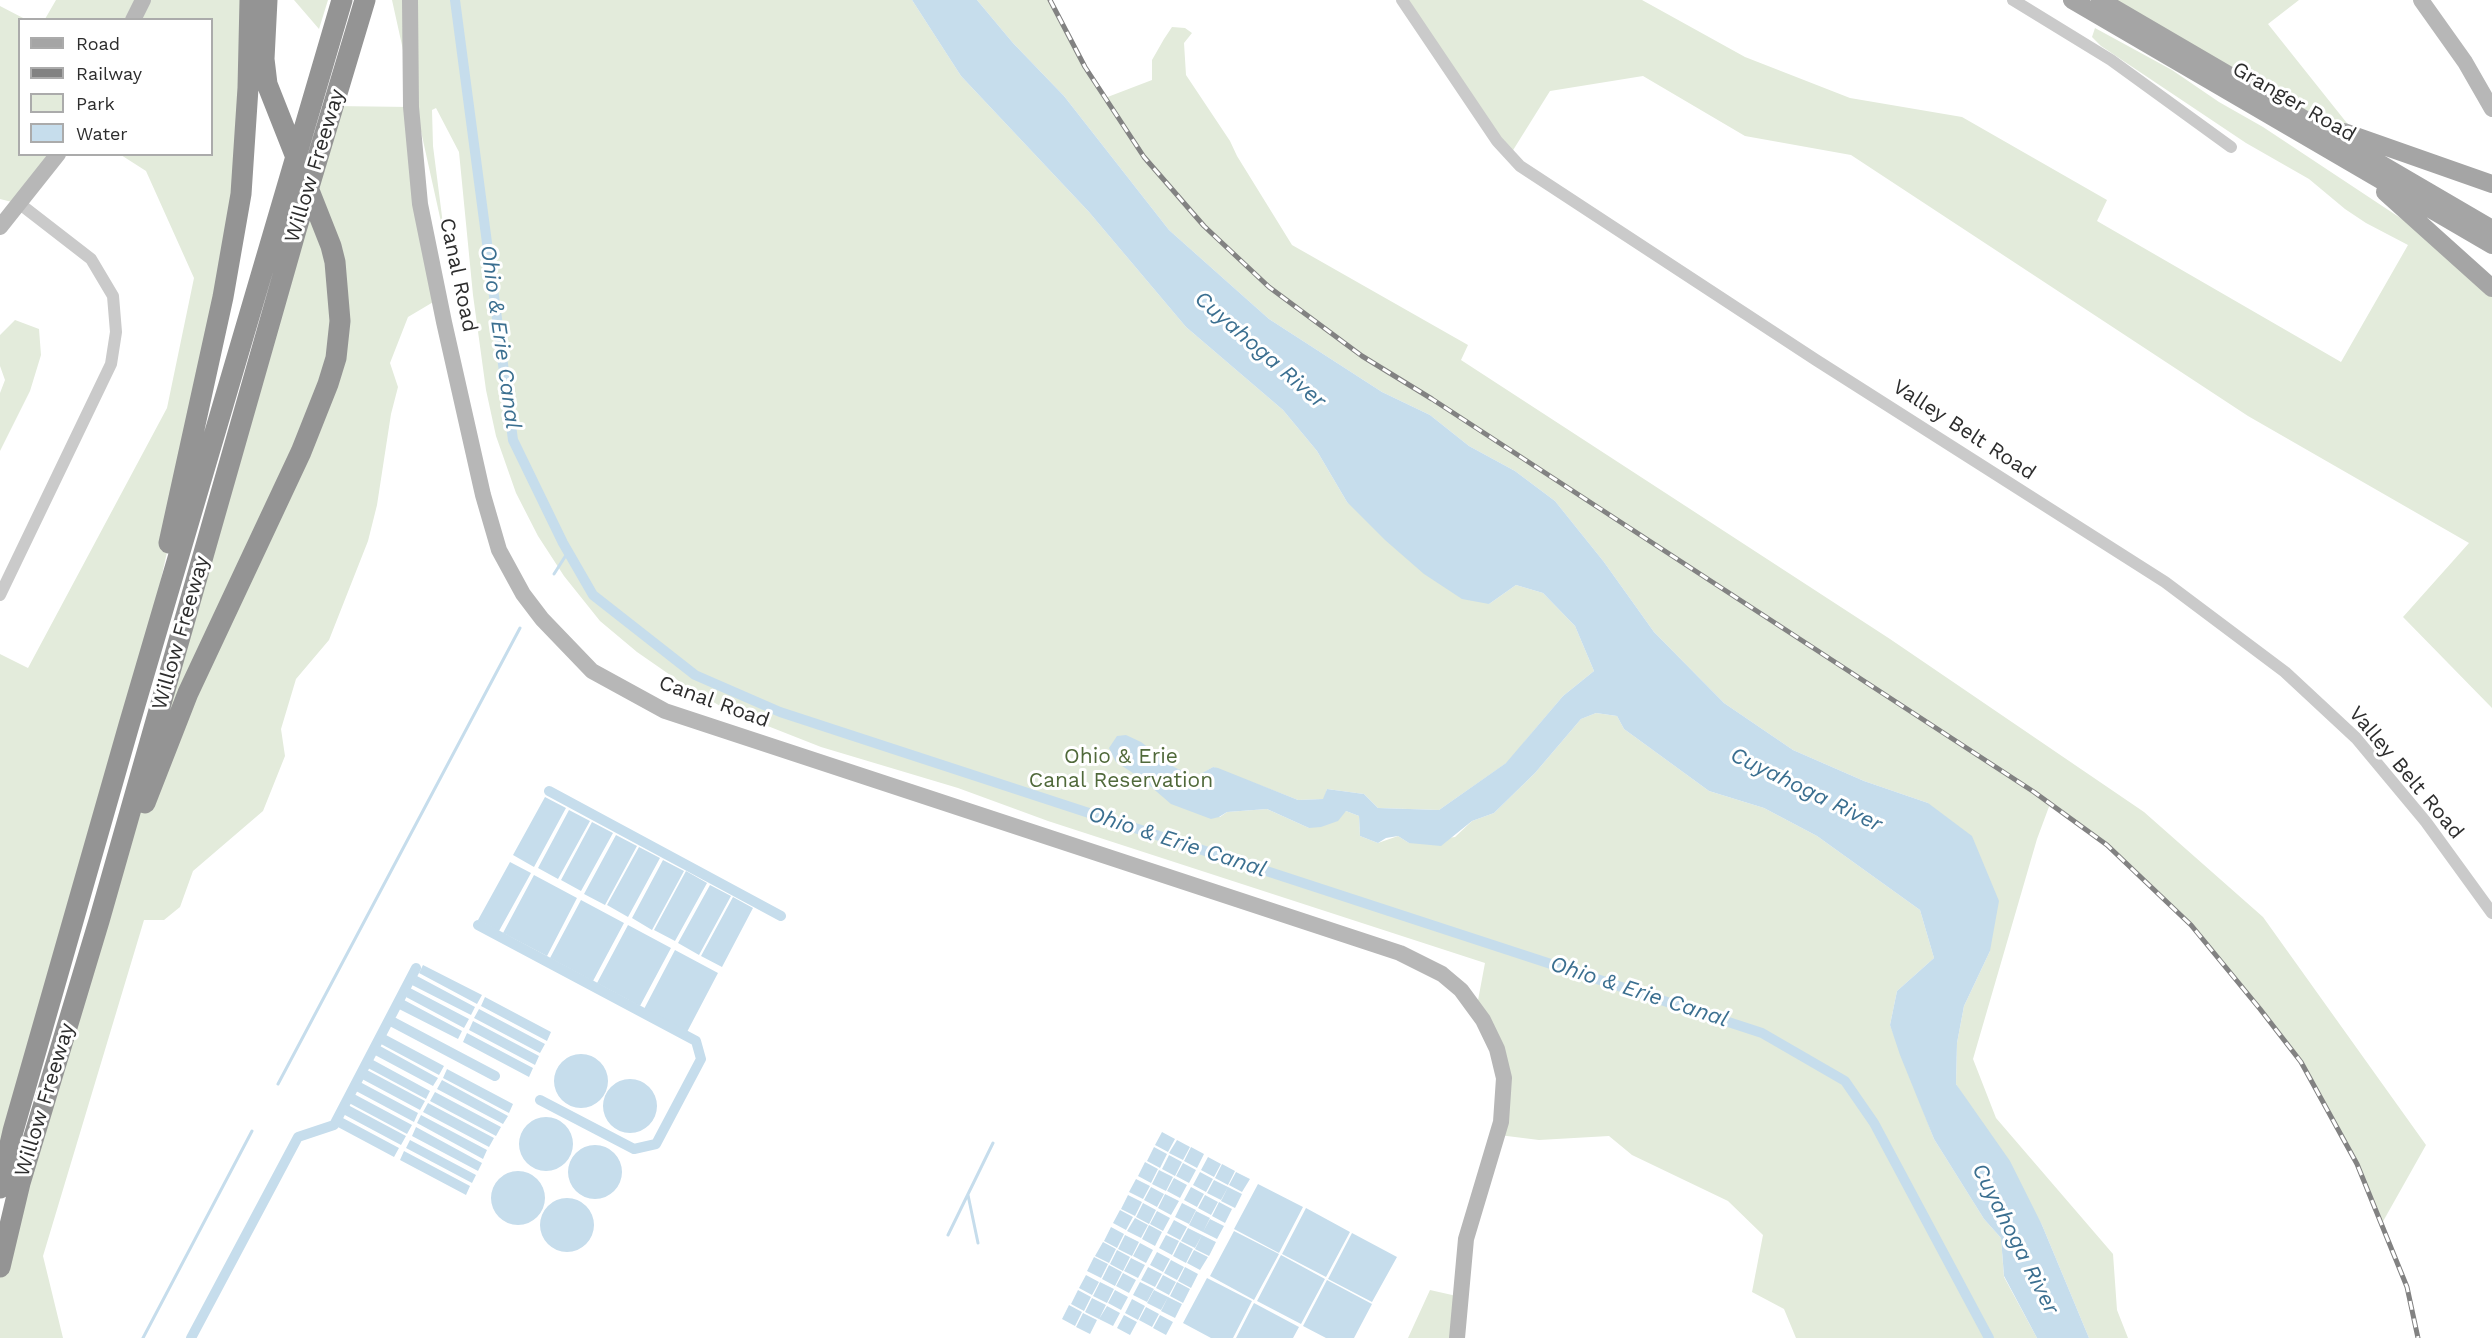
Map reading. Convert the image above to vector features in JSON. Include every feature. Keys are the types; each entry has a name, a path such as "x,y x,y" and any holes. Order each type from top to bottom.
{"highway":[{"path":"129,725 224,297 241,194 248,88 250,0"},
{"path":"99,921 188,693 268,524 328,384 336,358 340,321 337,279 331,246 267,84 264,59 267,0"},
{"name":"Willow Freeway","path":"0,1188 14,1131 129,725 342,0"},
{"name":"Willow Freeway","path":"0,1267 20,1183 99,921 296,230 365,0"}],"main road":[{"name":"Granger Road","path":"2072,0 2492,244"},
{"name":"Granger Road","path":"2100,0 2492,229"},
{"path":"2223,71 2358,138 2492,184"},
{"path":"2321,144 2405,209 2492,288"}],"street":[{"path":"134,18 143,0"},
{"name":"Canal Road","path":"410,0 411,107 420,204 483,495 499,550 523,594 542,620 592,671 665,711 1400,953 1442,974 1461,990 1483,1020 1497,1049 1504,1078 1501,1122 1466,1239 1457,1338"},
{"name":"Valley Belt Road","path":"1402,0 1497,141 1520,166 1816,360 2165,582 2285,672 2356,738 2426,822 2492,913"},
{"path":"2013,0 2111,60 2231,147"},
{"path":"2421,0 2464,62 2492,109"},
{"path":"0,226 56,156"},
{"path":"0,595 111,364 116,332 113,296 91,259 20,204"}],"green space":[{"path":"56,0 250,0 223,297 129,725 0,1188 0,654 28,668 167,408 194,278 146,171 123,156 213,156 213,18 46,18"},
{"path":"294,0 328,0 319,29"},
{"name":"Ohio & Erie Canal Reservation","path":"392,0 912,0 961,76 1089,212 1186,327 1283,410 1317,451 1347,502 1489,604 1516,585 1543,593 1575,626 1594,671 1563,696 1525,741 1515,757 1439,810 1378,808 1364,794 1327,789 1324,799 1298,800 1213,767 1198,776 1190,809 1202,815 1220,817 1227,812 1267,809 1309,828 1346,811 1359,816 1360,836 1378,843 1398,836 1409,843 1455,837 1472,821 1494,813 1535,773 1581,719 1596,713 1617,716 1624,729 1709,791 1764,808 1817,836 1920,910 1934,958 1897,991 1890,1025 1934,1139 1984,1219 2001,1238 2004,1277 2037,1338 1796,1338 1784,1309 1752,1292 1763,1235 1728,1201 1632,1155 1609,1136 1539,1140 1499,1135 1504,1078 1476,1011 1485,963 1048,821 958,788 821,747 727,710 686,686 637,652 600,621 564,576 538,536 516,493 496,436 486,390 473,295 459,152 436,108 432,110 433,146 445,240"},
{"path":"977,0 1051,0 1085,67 1105,98 1152,80 1152,60 1164,39 1172,27 1185,28 1192,33 1184,43 1186,75 1230,141 1292,245 1468,345 1461,360 1890,639 2144,812 2263,917 2426,1145 2381,1225 2357,1164 2301,1062 2260,1009 2191,925 2107,845 2050,804 2037,839 1973,1059 1996,1118 2113,1254 2117,1310 2128,1338 2089,1338 2042,1225 1956,1084 1957,1043 1964,1006 1990,951 1928,803 1864,781 1793,750 1724,703 1654,632 1604,562 1555,501 1515,471 1469,446 1430,415 1382,392 1269,319 1169,230 1064,96 1013,43"},
{"path":"1402,0 1642,0 1745,57 1850,98 1962,117 2107,200 2097,221 2341,362 2408,245 2366,223 2309,179 2246,143 2101,46 2092,37 2095,28 2172,70 2219,102 2263,127 2417,229 2492,288 2492,708 2403,617 2469,543 2248,416 1851,155 1745,136 1643,76 1550,91 1510,155"},
{"path":"2100,0 2299,0 2268,24 2358,137 2340,130"},
{"path":"0,6 23,18 18,18 18,156 57,156 20,204 0,199"},
{"path":"333,106 411,107 440,298 408,317 390,363 398,387 391,414 377,505 368,541 329,640 296,679 281,729 285,756 263,811 193,871 180,907 164,920 144,920 43,1256 63,1338 0,1338 0,1267"},
{"path":"15,320 39,329 41,355 30,391 0,451 0,393 5,380 0,366 0,335"},
{"path":"1430,1290 1461,1297 1457,1338 1408,1338"}],"water":[{"name":"Cuyahoga River","path":"912,0 977,0 1013,43 1064,96 1169,230 1269,319 1382,392 1430,415 1469,446 1515,471 1555,501 1604,562 1654,632 1724,703 1793,750 1864,781 1928,803 1972,836 1999,901 1990,951 1964,1006 1957,1043 1956,1084 2010,1161 2042,1225 2089,1338 2037,1338 2004,1276 2001,1238 1984,1219 1934,1139 1900,1055 1890,1025 1897,991 1934,958 1920,910 1817,836 1764,808 1709,791 1624,729 1617,716 1596,713 1581,719 1535,773 1494,813 1472,821 1441,846 1409,843 1398,836 1386,838 1378,843 1360,836 1359,816 1346,811 1338,821 1321,827 1309,828 1267,809 1227,812 1211,819 1171,804 1142,779 1116,762 1109,748 1117,736 1126,735 1141,742 1174,767 1195,777 1213,767 1298,800 1323,799 1327,789 1364,794 1378,808 1439,810 1506,763 1563,696 1594,671 1575,626 1543,593 1516,585 1489,604 1462,599 1424,574 1385,540 1347,502 1317,451 1283,410 1186,327 1089,212 961,76"},
{"path":"545,797 566,808 534,867 513,855"},
{"path":"569,810 590,821 558,879 538,868"},
{"path":"592,822 613,833 581,891 561,880"},
{"path":"616,835 637,846 605,905 584,894"},
{"path":"639,847 660,858 628,917 607,905"},
{"path":"663,860 684,871 652,930 632,918"},
{"path":"510,862 531,873 499,931 478,920"},
{"path":"686,871 707,883 675,941 654,930"},
{"path":"534,875 577,898 547,956 503,933"},
{"path":"710,885 731,896 699,955 678,943"},
{"path":"733,897 753,908 722,967 701,956"},
{"path":"581,900 624,923 593,981 550,958"},
{"path":"628,925 671,948 640,1006 597,983"},
{"path":"675,950 718,973 687,1032 644,1009"},
{"path":"423,965 482,995 477,1004 419,973"},
{"path":"417,976 475,1007 471,1015 412,985"},
{"path":"410,988 469,1019 464,1028 406,997"},
{"path":"485,997 551,1032 547,1041 481,1006"},
{"path":"404,1000 462,1031 458,1039 399,1009"},
{"path":"479,1009 545,1044 540,1053 474,1018"},
{"path":"473,1021 539,1056 535,1065 469,1030"},
{"path":"467,1033 533,1068 529,1077 463,1042"},
{"path":"386,1035 444,1066 439,1075 381,1044"},
{"path":"380,1046 438,1078 433,1086 375,1055"},
{"path":"581,1054 591,1056 600,1062 606,1071 608,1081 606,1091 600,1100 591,1106 581,1108 571,1106 562,1100 556,1091 554,1081 556,1071 562,1062 571,1056"},
{"path":"373,1060 430,1091 426,1099 368,1068"},
{"path":"447,1069 513,1104 509,1113 443,1078"},
{"path":"367,1070 425,1101 420,1110 362,1079"},
{"path":"630,1079 640,1081 649,1087 655,1096 657,1106 655,1116 649,1125 640,1131 630,1133 620,1131 611,1125 605,1116 603,1106 605,1096 611,1087 620,1081"},
{"path":"442,1080 508,1116 503,1124 437,1089"},
{"path":"360,1082 418,1113 414,1122 356,1091"},
{"path":"435,1092 501,1127 496,1136 430,1101"},
{"path":"354,1094 412,1125 407,1134 349,1103"},
{"path":"428,1103 494,1138 489,1147 423,1112"},
{"path":"348,1105 406,1136 401,1145 343,1114"},
{"path":"421,1115 487,1150 483,1159 417,1123"},
{"path":"341,1117 399,1148 394,1157 336,1126"},
{"path":"546,1117 556,1119 565,1125 571,1134 573,1144 571,1154 565,1163 556,1169 546,1171 536,1169 527,1163 521,1154 519,1144 521,1134 527,1125 536,1119"},
{"path":"416,1127 482,1163 478,1171 412,1136"},
{"path":"1162,1132 1175,1139 1168,1152 1155,1145"},
{"path":"410,1140 476,1175 472,1183 406,1148"},
{"path":"1177,1140 1190,1147 1183,1160 1169,1153"},
{"path":"595,1145 605,1147 614,1153 620,1162 622,1172 620,1182 614,1191 605,1197 595,1199 585,1197 576,1191 570,1182 568,1172 570,1162 576,1153 585,1147"},
{"path":"1154,1147 1167,1154 1160,1168 1147,1161"},
{"path":"1191,1147 1204,1154 1197,1168 1184,1161"},
{"path":"404,1151 470,1186 466,1195 400,1160"},
{"path":"1169,1155 1182,1162 1175,1176 1162,1169"},
{"path":"1208,1157 1221,1164 1214,1177 1201,1170"},
{"path":"1145,1162 1158,1169 1151,1183 1138,1176"},
{"path":"1183,1163 1196,1170 1189,1183 1176,1176"},
{"path":"1222,1164 1235,1171 1228,1185 1215,1178"},
{"path":"1159,1170 1173,1177 1166,1191 1152,1184"},
{"path":"518,1171 528,1173 537,1179 543,1188 545,1198 543,1208 537,1217 528,1223 518,1225 508,1223 499,1217 493,1208 491,1198 493,1188 499,1179 508,1173"},
{"path":"1200,1172 1213,1179 1206,1192 1193,1185"},
{"path":"1236,1172 1250,1179 1242,1192 1229,1185"},
{"path":"1174,1178 1187,1185 1180,1198 1167,1191"},
{"path":"1136,1179 1150,1186 1143,1199 1129,1192"},
{"path":"1214,1180 1228,1187 1221,1200 1207,1193"},
{"path":"1258,1184 1303,1207 1279,1253 1234,1229"},
{"path":"1151,1187 1164,1194 1157,1207 1144,1200"},
{"path":"1191,1187 1204,1194 1197,1207 1184,1200"},
{"path":"1228,1187 1242,1194 1235,1208 1221,1201"},
{"path":"1165,1194 1179,1201 1171,1215 1158,1208"},
{"path":"1128,1195 1142,1202 1135,1216 1121,1209"},
{"path":"1205,1195 1218,1202 1211,1215 1198,1208"},
{"path":"567,1198 577,1200 586,1206 592,1215 594,1225 592,1235 586,1244 577,1250 567,1252 557,1250 548,1244 542,1235 540,1225 542,1215 548,1206 557,1200"},
{"path":"1219,1202 1232,1209 1225,1223 1212,1216"},
{"path":"1143,1203 1156,1210 1149,1224 1136,1217"},
{"path":"1182,1203 1196,1210 1189,1224 1175,1217"},
{"path":"1306,1208 1350,1232 1326,1277 1282,1254"},
{"path":"1120,1210 1133,1217 1126,1230 1113,1223"},
{"path":"1157,1211 1170,1218 1163,1231 1150,1224"},
{"path":"1196,1211 1210,1218 1203,1232 1189,1225"},
{"path":"1135,1218 1148,1225 1141,1238 1127,1231"},
{"path":"1210,1219 1224,1226 1217,1239 1203,1232"},
{"path":"1174,1220 1187,1227 1180,1240 1167,1233"},
{"path":"1149,1225 1162,1232 1155,1246 1142,1239"},
{"path":"1111,1227 1124,1234 1117,1248 1104,1241"},
{"path":"1188,1228 1202,1235 1195,1248 1181,1241"},
{"path":"1234,1231 1279,1254 1254,1300 1210,1276"},
{"path":"1352,1233 1397,1257 1372,1302 1328,1279"},
{"path":"1125,1235 1139,1242 1132,1256 1118,1249"},
{"path":"1166,1235 1179,1241 1172,1255 1159,1248"},
{"path":"1202,1235 1216,1242 1209,1256 1195,1249"},
{"path":"1103,1242 1116,1249 1109,1263 1095,1256"},
{"path":"1180,1242 1193,1249 1186,1263 1173,1256"},
{"path":"1140,1243 1153,1250 1146,1263 1133,1256"},
{"path":"1117,1250 1130,1257 1123,1271 1110,1264"},
{"path":"1194,1250 1208,1257 1200,1270 1187,1263"},
{"path":"1157,1252 1170,1259 1163,1272 1150,1265"},
{"path":"1281,1255 1325,1279 1301,1324 1257,1301"},
{"path":"1094,1257 1108,1264 1101,1278 1087,1271"},
{"path":"1131,1258 1145,1265 1138,1278 1124,1271"},
{"path":"1171,1260 1184,1267 1177,1280 1164,1273"},
{"path":"1109,1265 1122,1272 1115,1286 1102,1279"},
{"path":"1148,1267 1162,1274 1155,1287 1141,1280"},
{"path":"1185,1267 1198,1274 1191,1288 1178,1281"},
{"path":"1123,1273 1136,1280 1129,1293 1116,1286"},
{"path":"1086,1275 1099,1282 1092,1295 1079,1288"},
{"path":"1163,1275 1176,1282 1169,1295 1156,1288"},
{"path":"1207,1278 1252,1301 1233,1338 1211,1338 1183,1323"},
{"path":"1327,1280 1372,1304 1354,1338 1326,1338 1303,1326"},
{"path":"1100,1282 1114,1289 1107,1303 1093,1296"},
{"path":"1140,1282 1154,1289 1147,1302 1133,1295"},
{"path":"1177,1282 1190,1289 1183,1303 1170,1296"},
{"path":"1078,1290 1091,1297 1084,1311 1071,1304"},
{"path":"1115,1290 1128,1297 1121,1310 1108,1303"},
{"path":"1154,1290 1168,1297 1161,1310 1147,1303"},
{"path":"1168,1297 1182,1304 1175,1318 1161,1311"},
{"path":"1092,1298 1106,1305 1099,1319 1085,1312"},
{"path":"1132,1299 1145,1306 1138,1320 1125,1313"},
{"path":"1254,1303 1299,1327 1293,1338 1236,1338"},
{"path":"1069,1305 1082,1312 1075,1326 1062,1319"},
{"path":"1107,1306 1120,1313 1113,1326 1099,1319"},
{"path":"1146,1307 1159,1314 1152,1327 1139,1320"},
{"path":"1083,1313 1097,1320 1090,1334 1076,1327"},
{"path":"1124,1315 1137,1322 1130,1335 1117,1328"},
{"path":"1160,1315 1173,1322 1166,1335 1153,1328"}],"waterway":[{"name":"Ohio & Erie Canal","path":"455,0 513,440 563,543 593,595 695,675 780,712 1762,1033 1845,1081 1874,1123 1989,1338"},
{"path":"554,574 568,552"},
{"path":"278,1084 520,628"},
{"path":"549,791 781,916"},
{"path":"478,925 696,1041 701,1059 656,1144 634,1149 540,1100"},
{"path":"191,1338 298,1137 334,1125 416,968"},
{"path":"389,1020 495,1076"},
{"path":"143,1338 252,1131"},
{"path":"948,1235 993,1143"},
{"path":"968,1195 978,1243"}],"railway":[{"path":"1050,0 1085,67 1144,157 1204,226 1269,287 1362,356 1432,399 2034,792 2107,845 2191,925 2301,1062 2357,1164 2407,1287 2418,1338"}]}
